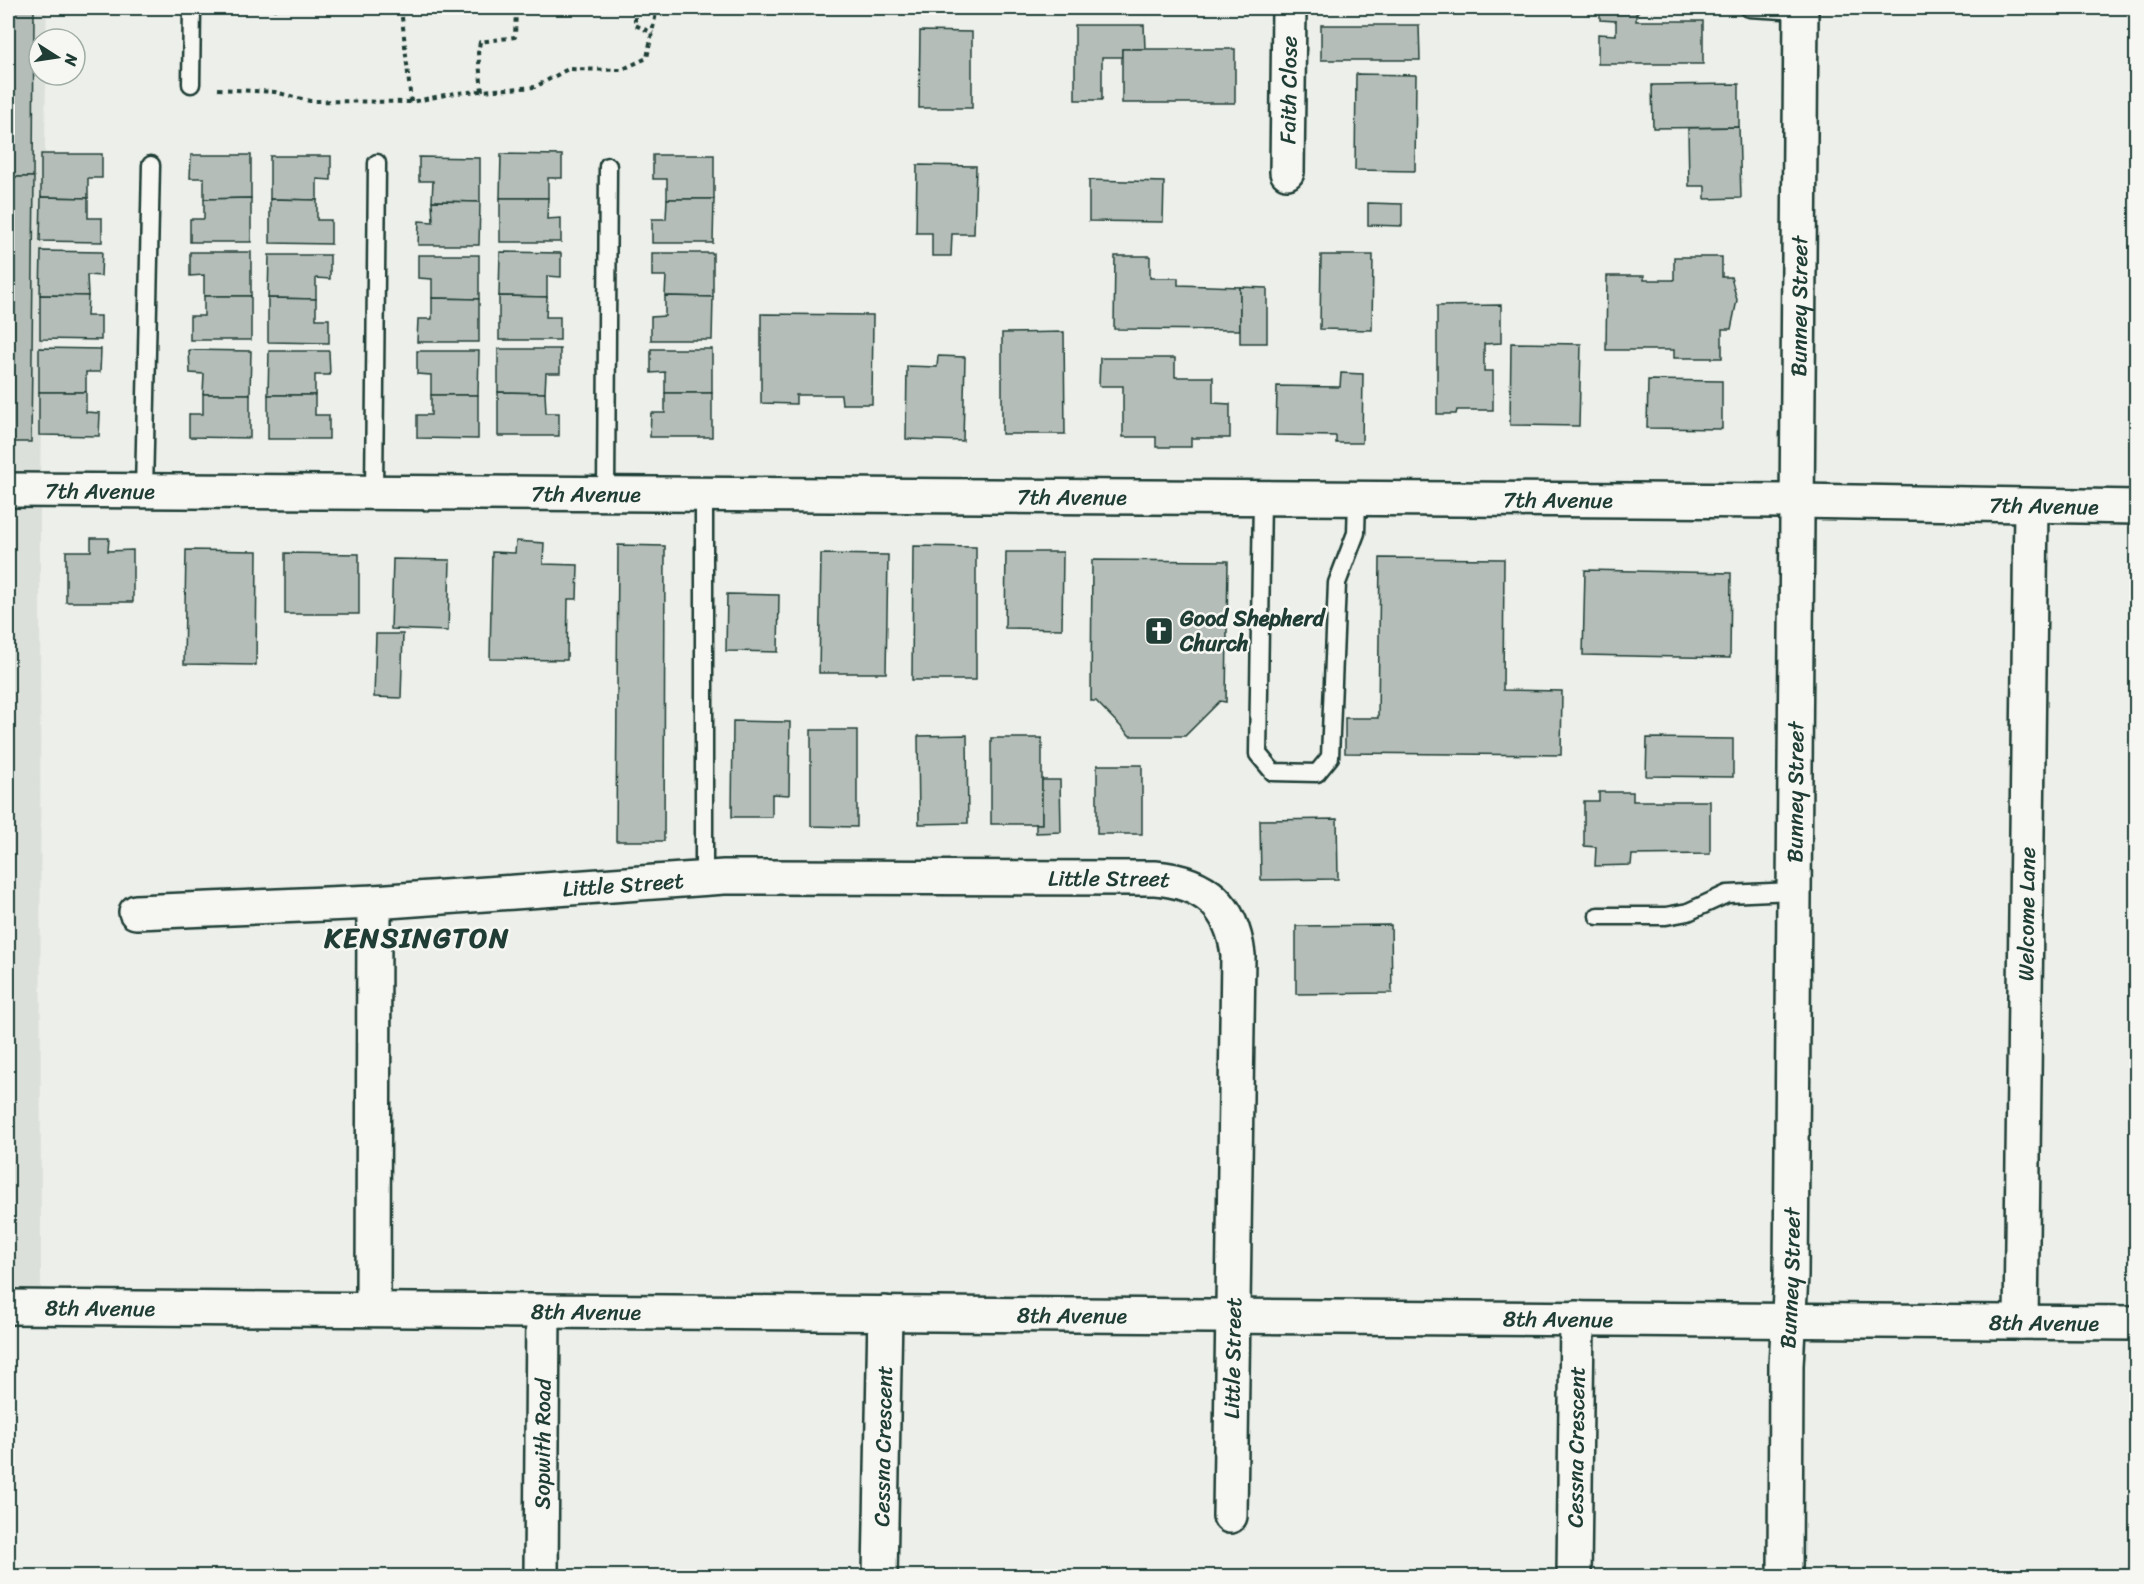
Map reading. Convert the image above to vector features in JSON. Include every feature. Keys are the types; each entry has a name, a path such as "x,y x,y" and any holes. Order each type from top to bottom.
{"street":[{"name":"Faith Close","path":"1287,172 1289,8"},
{"name":"Bunney Street","path":"1785,1576 1794,891 1801,9"},
{"name":"7th Avenue","path":"8,490 1797,501 2136,507"},
{"name":"Welcome Lane","path":"2021,1322 2031,506"},
{"name":"Little Street","path":"136,912 374,902 704,879 925,876 1155,878 1174,879 1208,894 1229,921 1236,938 1238,955 1230,1516"},
{"path":"373,1309 374,902"},
{"name":"8th Avenue","path":"8,1307 1233,1314 2136,1323"},
{"name":"Sopwith Road","path":"541,1576 543,1311"},
{"name":"Cessna Crescent","path":"880,1576 885,1313"},
{"name":"Cessna Crescent","path":"1574,1576 1577,1318"}],"lane":[{"path":"191,84 192,8"},
{"path":"1749,8 1801,9"},
{"path":"374,493 377,163"},
{"path":"144,491 151,165"},
{"path":"606,495 608,166"},
{"path":"704,496 704,879"},
{"path":"1262,499 1258,754 1273,772 1317,773 1330,757 1337,583 1356,533 1357,499"},
{"path":"1598,916 1666,916 1688,912 1727,894 1794,891"}],"path":[{"path":"401,8 411,102"},
{"path":"482,91 478,53 480,42 515,37 516,8"},
{"path":"635,8 635,25 653,33"},
{"path":"191,84 232,91 275,92 310,101 411,102 482,91 536,87 568,69 621,70 647,58 657,8"}],"shaded area":[{"path":"8,8 47,8 46,27 27,27 27,87 46,87 40,491 41,1307 8,1307"}],"building":[{"path":"8,8 34,8 34,27 27,27 27,87 34,87 33,177 8,177"},
{"path":"739,8 820,8 820,14 739,13"},
{"path":"1600,8 1642,8 1636,14 1636,21 1703,21 1703,64 1598,64 1598,34 1616,35 1616,21 1600,20"},
{"path":"1075,25 1144,25 1145,49 1122,49 1122,57 1102,57 1102,100 1075,100"},
{"path":"1321,25 1419,25 1420,60 1321,60"},
{"path":"920,31 972,32 972,108 919,108"},
{"path":"1122,49 1235,49 1235,103 1122,103"},
{"path":"1356,74 1416,75 1415,171 1355,170"},
{"path":"1739,84 1739,127 1653,128 1652,85"},
{"path":"1739,127 1741,198 1705,199 1705,186 1689,186 1688,128"},
{"path":"41,154 102,154 102,178 88,178 88,198 41,197"},
{"path":"501,154 562,155 562,178 548,178 548,198 500,198"},
{"path":"191,155 251,155 251,198 204,199 204,178 190,178"},
{"path":"653,155 714,155 714,199 667,199 667,179 653,179"},
{"path":"270,156 331,156 331,180 317,179 317,200 270,199"},
{"path":"419,157 480,158 480,202 432,201 433,181 419,181"},
{"path":"917,165 976,166 974,234 952,234 951,256 932,256 932,233 916,233"},
{"path":"8,177 34,177 31,442 8,442"},
{"path":"1089,180 1164,182 1163,222 1089,221"},
{"path":"41,197 88,198 88,218 102,218 102,242 40,241"},
{"path":"251,198 251,242 190,242 190,219 204,219 204,199"},
{"path":"500,198 548,198 547,219 561,218 561,242 500,242"},
{"path":"270,199 317,200 317,220 331,220 331,244 270,243"},
{"path":"667,199 714,199 713,243 652,243 652,219 666,219"},
{"path":"432,201 480,202 479,245 418,245 419,221 433,222"},
{"path":"1368,203 1402,204 1402,226 1368,225"},
{"path":"41,251 102,252 101,276 87,275 88,296 40,295"},
{"path":"190,252 251,252 251,296 204,296 204,275 190,276"},
{"path":"500,252 561,253 561,277 547,276 547,297 499,296"},
{"path":"652,253 713,253 713,297 665,296 666,276 652,276"},
{"path":"269,255 330,255 330,279 316,278 316,299 268,298"},
{"path":"418,255 479,255 479,299 432,298 432,279 418,278"},
{"path":"1321,255 1373,255 1372,330 1320,329"},
{"path":"1115,256 1150,256 1150,278 1178,278 1178,285 1240,287 1240,330 1114,329"},
{"path":"1674,257 1722,257 1722,277 1731,277 1737,300 1731,329 1722,329 1722,358 1674,358 1674,350 1606,350 1607,276 1644,276 1644,280 1674,280"},
{"path":"1240,287 1267,288 1267,343 1240,343"},
{"path":"40,295 88,296 87,316 101,316 101,340 40,339"},
{"path":"204,296 251,296 251,340 190,340 190,316 204,316"},
{"path":"499,296 547,297 546,317 560,317 560,340 499,340"},
{"path":"665,296 713,297 712,340 651,340 651,317 665,316"},
{"path":"268,298 316,299 316,319 329,319 329,343 268,342"},
{"path":"432,298 479,299 479,342 417,342 418,319 432,319"},
{"path":"1501,305 1501,343 1484,344 1484,371 1493,371 1493,410 1457,410 1456,414 1437,414 1437,306"},
{"path":"761,314 873,315 872,404 842,404 841,395 796,395 796,404 761,403"},
{"path":"1064,332 1065,434 1002,434 1002,333"},
{"path":"1511,343 1581,344 1579,426 1510,425"},
{"path":"39,348 101,349 100,372 86,372 86,392 39,392"},
{"path":"498,349 560,349 560,373 546,373 545,393 498,392"},
{"path":"651,349 712,349 712,393 665,393 665,372 651,373"},
{"path":"189,350 251,351 250,394 203,394 204,374 190,373"},
{"path":"269,351 329,351 330,375 315,375 315,395 268,395"},
{"path":"417,351 479,351 478,395 431,395 431,375 417,374"},
{"path":"938,356 965,357 963,441 906,439 907,366 937,367"},
{"path":"1100,358 1175,358 1175,377 1213,377 1213,403 1230,404 1230,438 1191,438 1191,447 1156,447 1156,437 1123,437 1123,386 1099,386"},
{"path":"1341,373 1363,374 1362,443 1336,443 1336,436 1276,435 1277,386 1340,387"},
{"path":"1648,380 1722,381 1722,429 1647,428"},
{"path":"39,392 86,392 86,412 100,413 99,436 39,435"},
{"path":"498,392 545,393 546,413 559,413 559,436 498,436"},
{"path":"665,393 712,393 712,437 650,437 651,413 665,413"},
{"path":"203,394 250,394 250,438 189,437 189,414 203,414"},
{"path":"268,395 315,395 315,415 329,415 329,439 268,439"},
{"path":"431,395 478,395 478,439 417,438 417,415 431,415"},
{"path":"91,538 109,538 108,551 133,550 133,602 66,602 66,551 91,551"},
{"path":"516,541 544,543 543,564 578,565 577,599 568,599 567,660 490,659 492,552 515,553"},
{"path":"618,545 665,546 664,841 616,841"},
{"path":"913,546 976,547 976,680 912,680"},
{"path":"186,550 257,551 256,665 184,664"},
{"path":"1006,552 1063,552 1062,629 1005,628"},
{"path":"285,553 359,554 359,614 285,614"},
{"path":"821,554 888,555 886,673 819,673"},
{"path":"1380,558 1504,559 1503,690 1562,691 1561,755 1345,753 1345,718 1378,718"},
{"path":"393,559 450,560 448,631 391,629"},
{"name":"Good Shepherd Church","path":"1092,560 1228,561 1226,702 1220,701 1185,736 1130,736 1096,701 1091,701"},
{"path":"1585,570 1731,573 1730,658 1583,655"},
{"path":"727,594 779,595 778,652 726,651"},
{"path":"376,634 403,634 401,698 374,697"},
{"path":"733,721 790,722 789,795 772,794 772,817 732,817"},
{"path":"811,730 857,730 857,827 811,826"},
{"path":"967,735 968,823 919,824 918,736"},
{"path":"991,738 1042,738 1042,824 991,824"},
{"path":"1647,738 1733,739 1733,777 1646,776"},
{"path":"1097,765 1142,765 1142,834 1097,834"},
{"path":"1042,780 1060,780 1061,832 1036,833 1036,824 1042,824"},
{"path":"1599,792 1633,792 1633,801 1710,801 1710,854 1632,855 1631,865 1595,866 1596,847 1584,846 1584,801 1599,801"},
{"path":"1337,819 1338,879 1261,880 1260,820"},
{"path":"1391,925 1392,993 1296,994 1296,926"}],"place":[{"name":"Good Shepherd Church","path":"1159,631"}],"district":[{"name":"KENSINGTON","path":"417,937"}]}
